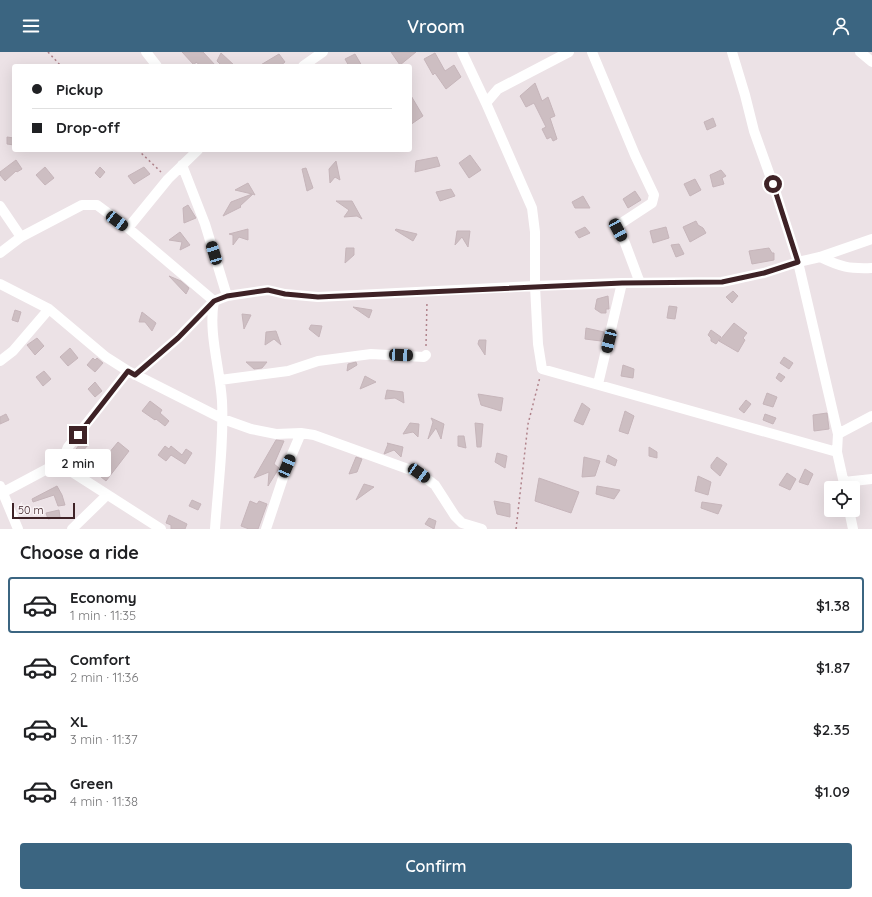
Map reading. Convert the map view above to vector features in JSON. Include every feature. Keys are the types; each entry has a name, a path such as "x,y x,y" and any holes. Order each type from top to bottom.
{"street":[{"path":"146,52 155,64"},
{"path":"307,64 323,52"},
{"path":"462,52 532,208 535,232 535,286 538,344 542,369 837,452"},
{"path":"486,103 498,89 569,52"},
{"path":"592,52 635,155 654,194 652,203 620,224 618,227 640,283"},
{"path":"732,52 754,131 798,262 838,434 837,452 843,481"},
{"path":"860,52 872,62"},
{"path":"480,90 498,89"},
{"path":"128,228 168,179 196,152"},
{"path":"182,166 205,224 227,296"},
{"path":"0,253 21,237 82,205 97,205 128,228 214,301"},
{"path":"0,206 21,237"},
{"path":"18,529 1,491 62,461 68,447 132,373 178,338 214,301 227,296 268,290 285,294 318,297 535,286 722,282 764,273 798,262 820,257 872,239"},
{"path":"820,257 835,264 851,268 872,268"},
{"path":"598,384 622,283"},
{"path":"0,284 49,309 106,357 132,373 222,419 250,429 276,434 314,435 419,473 435,486 455,516 462,523 482,529"},
{"path":"214,301 212,314 220,380 222,419 215,529"},
{"path":"0,361 13,351 49,309"},
{"path":"220,380 288,370 318,361 365,355 424,357 426,355"},
{"path":"838,434 872,416"},
{"path":"266,529 287,466 301,434"},
{"path":"62,461 72,472 160,529"},
{"path":"860,482 872,479"},
{"path":"72,529 107,495"},
{"path":"850,517 853,529"}],"path":[{"path":"48,52 59,64"},
{"path":"140,152 168,179"},
{"path":"426,355 427,291"},
{"path":"516,529 528,424 542,369"}],"building":[{"path":"182,52 203,52 214,64 198,64 196,62 193,64"},
{"path":"391,52 416,52 401,64 399,64"},
{"path":"221,53 233,64 220,64 217,61"},
{"path":"435,53 445,71 454,65 461,77 446,89 435,73 433,75 424,59"},
{"path":"279,54 285,62 282,64 262,64"},
{"path":"355,54 361,64 348,64 345,59"},
{"path":"535,83 542,101 548,97 555,116 550,118 557,139 553,141 551,137 547,139 542,129 546,127 534,103 526,107 520,96"},
{"path":"412,97 423,116 412,124"},
{"path":"713,118 716,126 707,130 704,122"},
{"path":"7,137 12,138 12,145 7,144"},
{"path":"470,155 481,170 469,178 459,163"},
{"path":"437,157 440,166 415,172 416,161"},
{"path":"16,160 22,169 17,172 16,171 5,181 0,175 0,172"},
{"path":"336,161 340,180 335,177 330,183 329,169"},
{"path":"45,167 54,178 45,185 36,175"},
{"path":"100,167 105,172 100,178 95,173"},
{"path":"144,167 150,174 134,184 128,176"},
{"path":"306,168 313,188 307,191 302,169"},
{"path":"721,170 726,176 722,178 724,184 713,187 710,175"},
{"path":"695,179 701,190 690,196 684,184"},
{"path":"248,183 255,195 253,194 240,206 241,207 223,216 231,202 252,194 235,190"},
{"path":"451,189 455,196 440,201 436,192"},
{"path":"635,191 641,200 628,208 623,199"},
{"path":"583,196 590,208 575,208 572,202"},
{"path":"336,201 352,201 362,219 357,216 344,217 349,210"},
{"path":"188,205 196,218 184,223 183,208"},
{"path":"696,221 706,233 690,242 683,227"},
{"path":"585,227 590,233 579,238 575,232"},
{"path":"666,227 669,238 653,243 650,231"},
{"path":"248,229 248,240 239,237 233,245 233,235 229,234"},
{"path":"395,230 417,234 413,241"},
{"path":"457,231 470,231 468,247 462,237 455,245"},
{"path":"180,232 190,245 180,250 182,242 169,240"},
{"path":"679,244 684,254 676,257 671,245"},
{"path":"346,248 354,248 354,255 345,263"},
{"path":"769,248 772,253 774,253 774,260 752,264 749,251"},
{"path":"169,276 181,281 189,288 186,294"},
{"path":"733,291 738,296 732,303 726,297"},
{"path":"608,296 609,309 606,309 606,313 601,313 595,309 597,299"},
{"path":"669,306 677,307 675,319 667,318"},
{"path":"353,307 372,310 369,318"},
{"path":"15,310 21,312 18,322 12,320"},
{"path":"142,312 156,323 152,331 145,322 139,322"},
{"path":"242,314 251,315 244,329"},
{"path":"734,323 747,333 743,338 745,340 738,352 719,341"},
{"path":"311,325 322,326 319,337 309,329"},
{"path":"586,328 604,332 601,341 585,339"},
{"path":"711,330 721,337 716,344 711,341 711,338 708,335"},
{"path":"276,331 281,345 274,339 265,345 266,332"},
{"path":"37,338 44,346 35,355 27,345"},
{"path":"479,340 486,340 485,355 478,344"},
{"path":"70,348 78,358 68,366 60,357"},
{"path":"784,357 793,363 789,369 780,363"},
{"path":"93,358 95,360 97,358 103,363 95,372 87,365"},
{"path":"246,362 267,362 262,368 254,369"},
{"path":"356,362 357,365 347,371 348,364"},
{"path":"623,365 634,369 633,378 621,376"},
{"path":"44,371 51,379 43,386 36,377"},
{"path":"779,373 785,377 781,382 776,378"},
{"path":"365,376 376,382 360,389"},
{"path":"95,382 102,391 95,397 88,389"},
{"path":"387,390 403,392 404,403 395,398 385,399"},
{"path":"767,393 777,397 773,407 763,404"},
{"path":"478,394 503,398 501,411 481,405"},
{"path":"746,400 751,404 744,413 739,409"},
{"path":"150,401 162,410 160,413 169,421 165,426 142,411"},
{"path":"582,403 590,409 583,425 574,421"},
{"path":"625,411 634,416 628,434 619,431"},
{"path":"827,413 829,429 814,431 813,415"},
{"path":"6,414 9,420 0,424 0,417"},
{"path":"765,414 776,418 773,424 763,420"},
{"path":"431,418 444,424 441,439 436,428 428,439 433,422"},
{"path":"410,423 419,424 418,437 413,432 403,434"},
{"path":"475,423 483,424 481,447 477,447"},
{"path":"458,436 464,436 466,448 458,446"},
{"path":"84,439 89,444 81,453 76,449"},
{"path":"276,440 284,441 274,464 279,468 268,486 269,472 254,478"},
{"path":"118,442 129,451 106,481 94,471"},
{"path":"387,443 403,447 401,457 394,450 384,454 388,444"},
{"path":"165,446 169,449 171,446 182,455 186,449 192,453 185,464 171,455 166,461 158,455"},
{"path":"649,447 657,452 657,458 649,456"},
{"path":"497,453 507,456 505,468 495,462"},
{"path":"608,455 617,460 615,466 606,462"},
{"path":"356,457 362,459 357,472 349,474"},
{"path":"584,457 600,461 595,476 582,477"},
{"path":"717,457 727,464 720,476 711,468 711,465"},
{"path":"805,469 813,474 808,485 799,482"},
{"path":"787,473 796,479 790,490 779,485"},
{"path":"698,476 711,482 708,495 695,491"},
{"path":"539,478 579,492 571,513 535,501"},
{"path":"364,484 374,487 356,500"},
{"path":"57,486 65,505 58,506 54,495 33,502 32,499"},
{"path":"597,486 620,490 614,499 596,494"},
{"path":"192,500 201,504 198,510 189,506"},
{"path":"250,501 257,504 259,501 267,504 258,529 249,529 241,526"},
{"path":"494,501 510,504 510,517 497,514"},
{"path":"702,502 722,505 718,514 701,508"},
{"path":"59,510 60,517 48,519 46,513"},
{"path":"169,515 187,524 185,529 171,529 171,525 166,523"},
{"path":"429,518 436,521 434,529 425,524"}],"route":[{"path":"78,435 128,371 135,375 178,338 214,301 227,296 268,290 285,294 318,297 535,286 722,282 764,273 798,262 773,184"}]}
